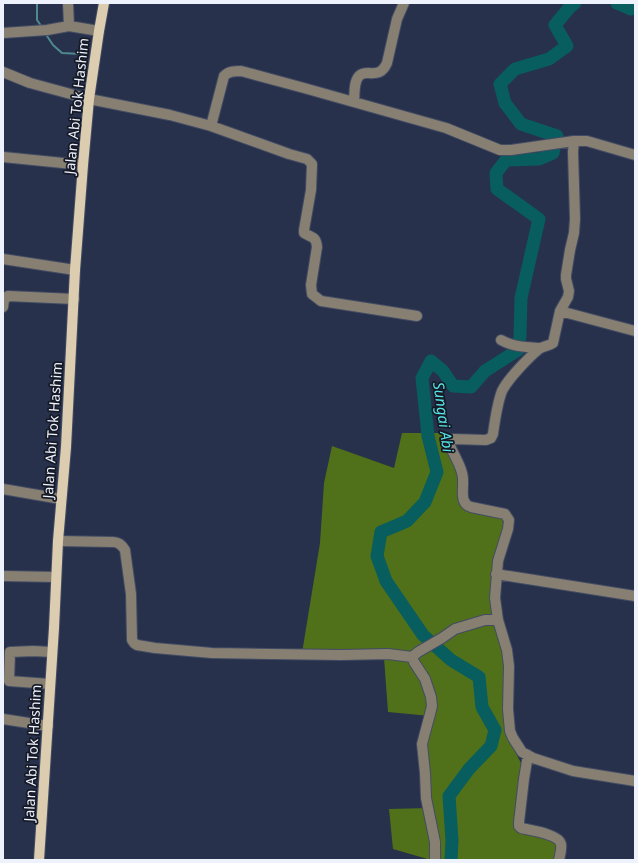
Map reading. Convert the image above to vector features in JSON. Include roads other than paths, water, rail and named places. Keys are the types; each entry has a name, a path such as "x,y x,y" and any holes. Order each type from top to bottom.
{"main road":[{"name":"Jalan Abi Tok Hashim","path":"39,860 58,541 66,447 75,270 89,99 98,31 104,3"}],"street":[{"path":"68,3 69,26"},
{"path":"354,102 355,88 360,75 378,73 382,71 387,63 397,19 404,3"},
{"path":"3,33 47,30 69,26 98,31"},
{"path":"211,126 224,76 227,73 242,71 446,128 500,150 547,146 574,141 587,141 635,155"},
{"path":"3,72 30,83 89,99 170,115 211,126 307,159 312,164 311,190 304,233 314,237 317,242 311,285 312,294 321,301 417,316"},
{"path":"505,342 523,347 540,348 549,346 553,343 560,311 569,291 566,275 574,233 575,219 574,141"},
{"path":"3,157 83,165"},
{"path":"3,259 75,270"},
{"path":"3,307 4,300 8,296 74,299"},
{"path":"560,311 635,331"},
{"path":"540,348 514,374 502,391 492,438 486,440 456,438 450,442 450,446 462,473 464,503 467,506 505,514 509,520 498,561 495,598 498,620 507,650 509,666 508,709 510,731 517,746 522,752 533,758 573,771 635,781"},
{"path":"3,489 61,499"},
{"path":"58,541 118,542 123,547 125,550 131,594 132,640 137,645 212,653 415,654 455,629 485,620 498,620"},
{"path":"496,574 635,596"},
{"path":"3,576 56,577"},
{"path":"50,684 6,681 7,652 52,652"},
{"path":"415,654 414,662 425,679 431,697 432,706 422,744 426,798 435,842 435,860"},
{"path":"3,719 48,726"},
{"path":"528,755 522,791 519,826 521,828 552,836 559,840 561,843 559,860"}],"waterway":[{"path":"37,3 37,20 42,27"},
{"name":"Sungai Abi","path":"451,860 452,840 449,796 469,769 491,746 495,730 482,707 479,677 451,660 423,635 386,581 377,556 381,532 407,521 425,502 437,472 428,436 422,378 431,361 443,371 453,386 471,387 485,371 518,350 521,298 539,219 497,189 496,173 506,160 539,159 553,153 557,136 521,124 505,103 500,84 515,69 549,59 567,46 555,25 575,3"},
{"name":"Sungai Abi","path":"617,3 631,9 635,7"},
{"path":"45,33 53,45 62,53 82,54"}]}
